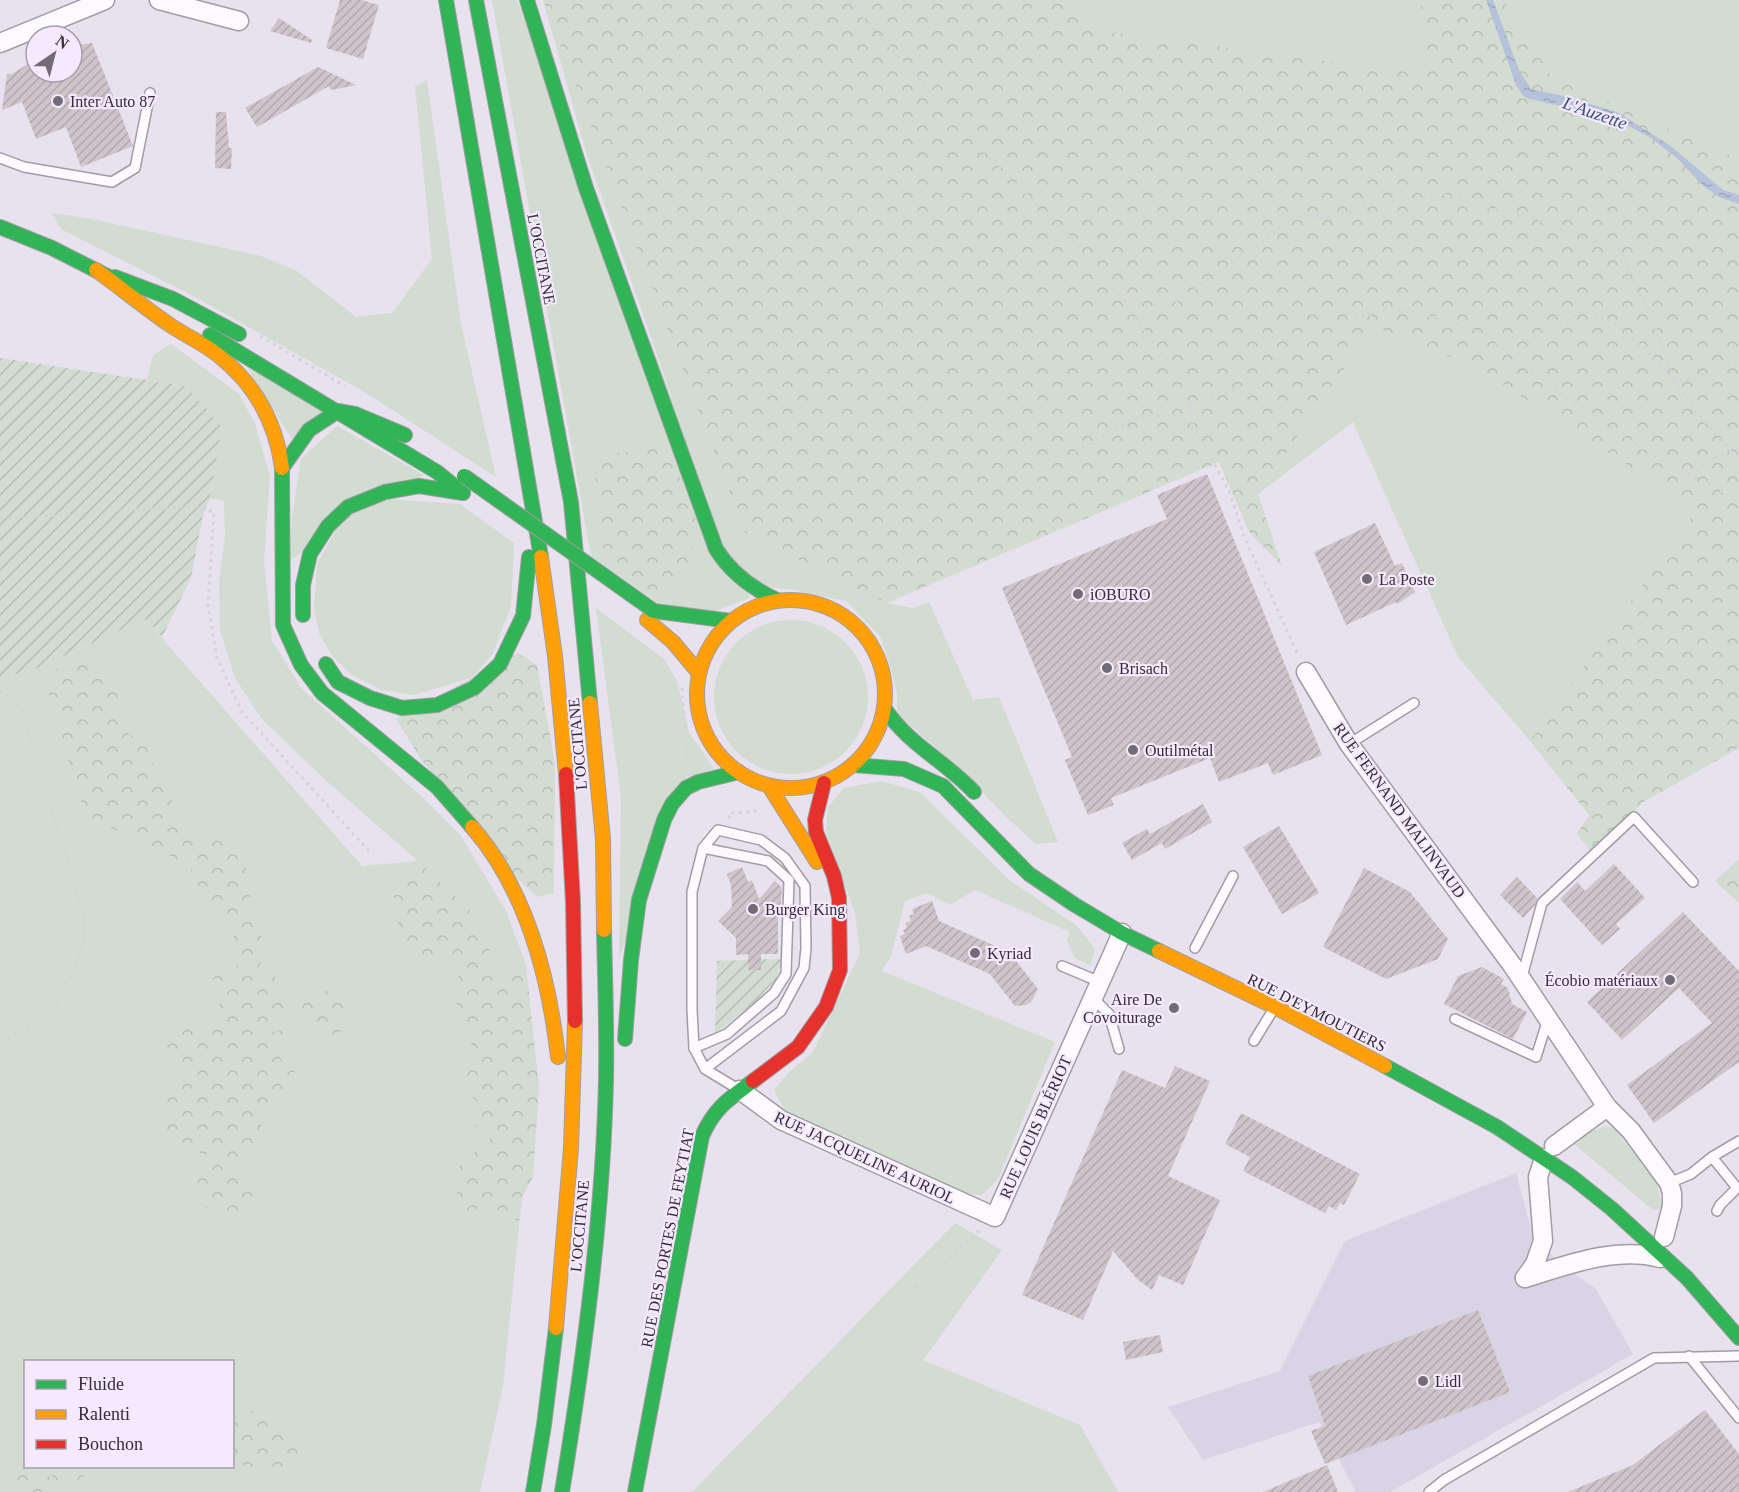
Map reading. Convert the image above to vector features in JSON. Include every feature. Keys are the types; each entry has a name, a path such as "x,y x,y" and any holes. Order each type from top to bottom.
{"main road":[{"name":"L'OCCITANE","path":"446,0 529,481 555,657 570,823 575,1094 554,1346 533,1492"},
{"name":"L'OCCITANE","path":"477,0 571,502 603,839 606,1080 602,1153 592,1274 576,1406 562,1492"},
{"path":"527,0 586,188 716,549 726,567 741,580 760,593 777,600"},
{"path":"0,227 96,270 173,299 251,340"},
{"path":"96,270 172,312 436,472 463,493 651,616 731,621"},
{"path":"96,270 178,330 216,354 244,377 272,420 281,448 283,625 301,665 322,693 438,787 482,839 515,894 534,944 553,1013 558,1072"},
{"path":"347,398 464,476 651,616 699,673"},
{"path":"282,468 309,430 338,411 355,414 413,440"},
{"path":"317,650 338,682 370,698 402,708 437,705 474,688 500,664 522,616 529,567 529,481"},
{"path":"308,629 303,618 303,585 310,554 328,526 348,507 385,492 419,486 463,493"},
{"path":"777,600 807,600 826,606 859,627 876,651 885,680 885,710 874,740 854,765 824,783 797,788 769,786 739,772 718,753 703,729 697,701 699,673 710,644 731,621 753,607 777,600"},
{"path":"885,710 906,738 957,774 987,806"},
{"name":"RUE D'EYMOUTIERS","path":"854,765 904,769 943,786 1029,874 1122,933 1275,1007 1497,1127 1552,1149 1612,1209 1671,1262 1739,1338"},
{"path":"624,1051 631,960 639,900 664,820 672,804 686,788 739,772"},
{"name":"RUE DES PORTES DE FEYTIAT","path":"635,1492 702,1136 710,1119 721,1105 798,1047 826,1007 840,970 839,898 834,876 816,832 815,820 824,783"},
{"name":"RUE DES PORTES DE FEYTIAT","path":"769,786 839,898"},
{"path":"559,1106 559,1139 570,1174"},
{"path":"602,1153 618,1130 618,1119"},
{"path":"1693,1265 1706,1279"},
{"path":"1726,1302 1739,1318"}],"street":[{"path":"0,43 105,0"},
{"path":"159,0 239,21"},
{"name":"RUE FERNAND MALINVAUD","path":"1306,672 1349,744 1521,979 1607,1107 1631,1131 1669,1183"},
{"name":"RUE LOUIS BLÉRIOT","path":"994,1217 1122,933"},
{"name":"RUE JACQUELINE AURIOL","path":"740,1090 781,1120 994,1217"},
{"path":"1607,1107 1552,1149 1538,1177 1543,1240 1535,1264 1525,1278 1605,1257 1638,1252 1671,1262"},
{"path":"1662,1235 1672,1206 1669,1183"}],"lane":[{"path":"0,158 24,167 112,182 135,168 150,93"},
{"path":"1349,744 1414,703"},
{"path":"1521,979 1542,903 1634,817 1693,882"},
{"path":"705,1069 781,1011 804,968 806,948 805,886 785,858 761,840 718,830 702,848 692,892 694,1048 705,1069 740,1090"},
{"path":"694,1048 727,1034 774,993 786,974 789,880 768,861 702,848"},
{"path":"1194,948 1233,876"},
{"path":"1062,966 1096,990 1109,1014 1119,1049"},
{"path":"1254,1041 1275,1007"},
{"path":"1455,1019 1536,1057 1548,1019"},
{"path":"1669,1183 1691,1174 1712,1157 1739,1141"},
{"path":"1712,1157 1737,1188 1717,1211"},
{"path":"1689,1356 1739,1418"},
{"path":"1429,1492 1444,1480 1654,1358 1739,1356"}],"path":[{"path":"848,0 990,159 1064,231 1124,302 1167,362 1189,404 1193,429"},
{"path":"1124,302 1172,305 1261,242 1292,216 1325,218 1378,203 1441,194 1518,215 1620,249 1652,319 1673,377 1684,396 1731,452"},
{"path":"1189,404 1220,396 1258,376 1287,343 1301,317 1326,317 1346,321 1392,308 1440,318 1487,334 1513,359 1647,452 1693,477 1710,483 1739,503"},
{"path":"1513,359 1537,333 1586,311 1617,324 1673,377 1694,379 1716,366 1739,360"},
{"path":"1076,452 1137,417 1173,415 1193,429 1205,446 1230,494 1243,534 1306,672"},
{"path":"1693,477 1704,462 1739,451"},
{"path":"0,519 195,506 214,512 208,606 217,658 242,712 369,851"},
{"path":"682,682 687,763 694,784"},
{"path":"0,690 20,706 83,913 83,947 59,1003 45,1019 0,1041"},
{"path":"725,832 729,825 730,813 753,812 764,807 754,801"},
{"name":"RUE LOUIS BLÉRIOT","path":"910,1293 994,1217"}],"shaded area":[{"path":"1516,1173 1530,1225 1555,1260 1596,1289 1633,1354 1390,1492 1356,1492 1319,1422 1203,1460 1168,1407 1280,1371 1345,1241"}],"green space":[{"path":"492,0 517,0 750,598 705,615 657,602 591,556"},
{"path":"543,0 887,603 912,608 929,602 973,700 999,697 1058,842 1036,844 1004,815 960,769 897,714 897,693 880,636 846,601 789,589 765,587 730,562 586,152"},
{"path":"543,0 1081,0 1081,28 1424,74 1421,0 1504,0 1552,77 1739,160 1739,748 1643,802 1593,854 1577,834 1589,815 1530,741 1697,510 1474,366 1373,327 1258,494 1282,566 1249,532 1219,462 887,603 745,533"},
{"path":"1081,0 1421,0 1424,74 1081,28"},
{"path":"1504,0 1739,0 1739,160 1552,77"},
{"path":"427,80 461,324 496,477 363,391 195,297 61,229 52,213 87,218 261,256 297,271 356,317 392,313 432,259 415,86"},
{"path":"1373,327 1474,366 1698,510 1530,741 1458,657 1353,422 1258,494"},
{"path":"171,344 239,394 255,424 270,476 264,561 272,641 302,689 422,797 461,836 506,911 526,965 522,1197 503,1386 480,1492 0,1492 0,676 26,673 145,619 362,866 418,861 322,777 261,718 235,678 220,630 219,582 225,536 224,501 210,498 222,427 186,386 147,380 153,355"},
{"path":"0,358 186,386 222,427 210,498 203,515 191,578 162,637 145,619 26,673 0,676"},
{"path":"243,361 322,411 292,439"},
{"path":"337,426 424,475 290,560 292,517 301,459"},
{"path":"669,447 696,521 690,572 660,602 605,563 593,456"},
{"path":"386,499 460,504 514,543 511,606 493,653 473,677 414,695 381,690 352,675 333,657 319,633 314,609 317,564 336,530"},
{"path":"596,608 665,660 677,681 689,732 714,769 686,777 619,958 621,798"},
{"path":"791,620 820,626 834,633 845,643 855,654 862,668 868,697 862,726 855,740 845,751 834,761 820,768 791,774 762,768 748,761 737,751 727,740 720,726 714,697 720,668 727,654 737,643 748,633 762,626"},
{"path":"518,653 537,665 555,763 554,893 537,897 514,875 423,762 396,719"},
{"path":"102,660 101,678 127,691 119,726 151,751 155,777 176,788 168,815 191,836 229,837 252,881 250,905 265,946 260,967 276,975 263,1008 293,997 309,997 335,988 344,1002 340,1037 312,1033 303,1010 273,1016 274,1032 294,1026 281,1060 296,1073 279,1097 260,1110 263,1143 240,1158 236,1167 254,1186 250,1209 225,1217 205,1207 193,1168 216,1156 172,1147 163,1116 168,1096 185,1094 175,1082 187,1070 169,1058 166,1047 172,1032 199,1026 211,1019 215,1013 223,994 211,976 237,971 233,928 220,910 202,895 190,868 166,853 151,855 123,834 105,825 89,828 47,689 59,664"},
{"path":"881,781 920,792 1009,880 1077,926 1095,949 1090,966 1074,957 1067,940 1070,932 975,890 950,905 927,893 905,901 891,956 882,971 1055,1042 998,1179 982,1195 963,1194 790,1119 774,1090 788,1073 813,1052 860,953 855,913 826,832 828,807 844,788"},
{"path":"1739,859 1739,903 1715,881"},
{"path":"419,862 472,913 504,980 526,965 539,1087 533,1177 522,1197 519,1222 486,1204 458,1219 456,1169 490,1139 463,1115 478,1102 464,1091 472,1046 452,990 462,970 447,943 437,968 401,949 394,896"},
{"path":"782,959 776,979 758,999 715,1034 717,961"},
{"path":"1605,1126 1614,1129 1655,1178 1663,1208 1653,1210 1573,1143 1581,1136"},
{"path":"955,1223 1002,1250 923,1360 1080,1425 1118,1492 692,1492"},
{"path":"252,1411 266,1421 293,1433 301,1456 280,1470 254,1472 234,1460 234,1412 240,1417"},
{"path":"24,1462 24,1468 85,1468 82,1485 64,1487 49,1473 51,1492 15,1492 18,1465"}],"water":[{"name":"L'Auzette","path":"1486,0 1493,0 1519,70 1531,89 1568,97 1619,113 1672,147 1723,190 1739,195 1739,204 1719,197 1703,186 1677,158 1651,138 1629,126 1596,114 1524,97 1516,85"}],"building":[{"path":"340,0 361,0 379,5 363,59 326,48"},
{"path":"279,18 312,40 311,43 270,31"},
{"path":"92,43 133,146 81,167 66,127 36,139 22,102 2,110 7,74 12,74 24,66 24,84 84,84 84,44"},
{"path":"318,67 356,85 331,90 329,86 257,127 245,108"},
{"path":"216,112 226,112 229,148 232,148 231,169 215,168"},
{"path":"1207,474 1322,755 1273,775 1268,763 1219,782 1210,758 1111,798 1114,805 1088,815 1065,760 1072,757 1002,588 1167,519 1157,495"},
{"name":"La Poste","path":"1375,523 1395,566 1402,563 1415,592 1397,604 1396,602 1346,625 1314,552"},
{"path":"1203,804 1212,822 1165,849 1162,843 1132,860 1122,843 1147,829 1150,834"},
{"path":"1279,826 1319,893 1282,914 1243,847"},
{"path":"1614,864 1645,898 1616,924 1620,929 1602,945 1560,899 1577,882 1585,891"},
{"path":"742,867 748,882 752,880 759,899 775,881 782,888 780,915 778,915 778,954 761,954 761,970 748,970 748,954 736,955 736,938 718,921 732,907 731,885 727,874"},
{"path":"1364,868 1410,892 1448,939 1438,959 1386,979 1323,947"},
{"path":"1517,877 1537,898 1535,905 1523,918 1500,895"},
{"name":"Kyriad","path":"932,901 939,921 1009,952 1038,989 1032,1001 1026,1005 1015,1006 990,974 926,946 906,954 900,936 905,934 903,930 907,928 905,923 911,921 909,916 914,914 912,909"},
{"path":"1683,912 1739,971 1739,1062 1654,1123 1627,1085 1712,1023 1679,988 1622,1040 1587,1002"},
{"path":"1482,967 1504,979 1501,984 1508,988 1512,1004 1527,1012 1513,1039 1444,1004 1458,976"},
{"path":"1175,1066 1210,1081 1168,1176 1220,1200 1183,1285 1159,1275 1152,1290 1138,1280 1113,1251 1083,1320 1022,1295 1122,1070 1165,1088"},
{"path":"1241,1113 1360,1174 1344,1205 1340,1203 1336,1210 1329,1206 1325,1213 1243,1171 1250,1157 1225,1144"},
{"path":"1478,1310 1510,1392 1325,1464 1311,1431 1325,1426 1308,1376"},
{"path":"1160,1335 1163,1352 1126,1360 1123,1342"},
{"path":"1705,1410 1739,1454 1739,1492 1568,1492 1633,1465"},
{"path":"1327,1465 1338,1492 1263,1492"}],"traffic: fast":[{"path":"446,0 541,557"},
{"path":"476,0 571,502 590,703"},
{"path":"527,0 586,188 716,549 742,579 777,600"},
{"path":"0,227 52,248 115,280"},
{"path":"115,277 173,299 239,334"},
{"path":"210,335 437,472 463,493"},
{"path":"405,435 355,414 338,411 309,430 282,468 283,625 301,665 322,693 437,787 472,827"},
{"path":"464,476 654,611"},
{"path":"303,615 303,585 310,554 328,526 348,507 385,492 419,486 463,493"},
{"path":"326,664 338,682 370,698 402,708 437,705 474,688 500,664 523,616 529,557"},
{"path":"654,611 731,621"},
{"path":"885,709 905,733 974,792"},
{"path":"854,765 904,769 943,786 1029,874 1122,933 1159,951"},
{"path":"625,1039 631,960 639,900 664,820 672,804 686,788 698,782 739,772"},
{"path":"562,1492 585,1338 601,1183 606,1061 604,930"},
{"path":"1385,1066 1497,1127 1572,1177 1612,1209 1687,1278 1739,1338"},
{"path":"635,1492 702,1136 718,1111 753,1081"},
{"path":"533,1492 556,1328"}],"traffic: slow":[{"path":"96,270 151,312 212,351 243,378 262,405 269,420 275,435 282,468"},
{"path":"541,557 555,656 566,774"},
{"path":"782,600 800,600 827,607 858,627 878,658 885,694 878,730 858,761 827,781 800,788 782,788 747,777 731,767 718,754 701,721 697,703 697,685 708,650 718,634 731,621 764,604 782,600"},
{"path":"647,620 673,642 699,673"},
{"path":"590,703 603,839 604,930"},
{"path":"769,786 817,862"},
{"path":"472,827 491,851 507,878 532,935 548,996 558,1057"},
{"path":"1159,951 1275,1007 1385,1066"},
{"path":"556,1328 571,1148 575,1021"}],"traffic: jam":[{"path":"566,774 573,902 575,1021"},
{"path":"753,1081 798,1047 826,1007 840,970 839,898 834,876 816,832 815,820 824,783"}],"place":[{"name":"Inter Auto 87","path":"58,101"},
{"name":"La Poste","path":"1367,579"},
{"name":"iOBURO","path":"1078,594"},
{"name":"Brisach","path":"1107,668"},
{"name":"Outilmétal","path":"1133,750"},
{"name":"Burger King","path":"753,909"},
{"name":"Kyriad","path":"975,953"},
{"name":"Écobio matériaux","path":"1670,980"},
{"name":"Aire De Covoiturage","path":"1174,1008"},
{"name":"Lidl","path":"1423,1381"}]}
